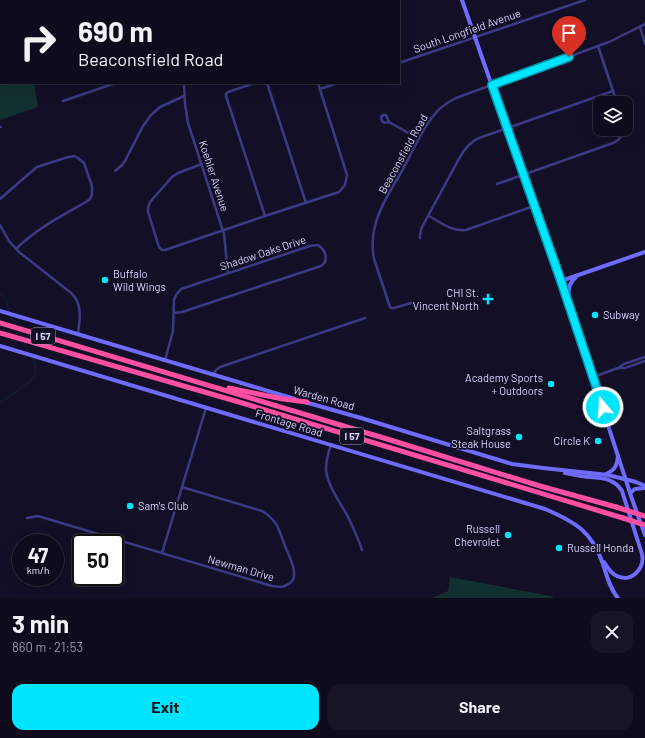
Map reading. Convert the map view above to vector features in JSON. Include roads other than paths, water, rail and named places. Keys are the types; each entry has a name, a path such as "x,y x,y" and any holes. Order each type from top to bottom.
{"highway":[{"name":"I 57","path":"0,323 540,486 645,516"},
{"name":"I 57","path":"0,333 239,402 645,525"},
{"path":"199,382 283,399 307,402"}],"main road":[{"path":"462,0 561,281 645,535"},
{"path":"561,281 645,252"},
{"path":"568,304 570,282 578,275"},
{"name":"Warden Road","path":"0,311 512,464 605,474 636,482 645,487"},
{"name":"Frontage Road","path":"0,346 545,508 563,516 583,530 593,542 600,557"},
{"path":"605,474 612,471 616,467 618,454"},
{"path":"550,469 581,476 605,478 616,483 622,492 642,554 643,558 641,567 632,576 622,578 612,573 600,557"},
{"path":"630,493 635,489 645,487"},
{"path":"600,557 610,585 618,598"}],"street":[{"name":"South Longfield Avenue","path":"400,62 585,0"},
{"name":"Beaconsfield Road","path":"411,303 394,308 390,307 374,260 372,238 380,211 419,139 434,115 446,104 456,98 616,39 645,24"},
{"path":"640,27 645,44"},
{"path":"598,46 615,96"},
{"path":"62,101 113,84"},
{"name":"Koehler Avenue","path":"184,84 184,96 188,123 223,231 228,273"},
{"path":"252,84 228,92 226,96 265,216"},
{"path":"267,84 306,203"},
{"path":"202,164 174,175 150,202 148,212 159,247 162,250 339,192 344,187 347,180 346,169 318,84"},
{"path":"320,89 335,84"},
{"path":"420,238 422,227 460,157 467,146 474,140 613,91"},
{"path":"115,171 122,165 143,126 151,115 160,108 184,96"},
{"path":"389,122 419,139"},
{"path":"497,184 617,142 622,136"},
{"path":"0,199 37,167 70,156 78,158 84,163 92,186 91,196 86,202 38,230 16,249"},
{"path":"428,216 451,228 462,230 534,205"},
{"path":"0,225 6,238 16,249 76,298 80,311 78,334"},
{"name":"Shadow Oaks Drive","path":"165,360 173,331 174,313 175,298 181,289 316,245 322,248 326,259 322,266 182,312 174,313"},
{"path":"213,374 220,368 365,318"},
{"path":"593,377 645,356"},
{"path":"618,368 625,368 645,361"},
{"path":"162,553 207,407"},
{"path":"331,445 326,466 327,476 334,493 357,535 362,550"},
{"name":"Newman Drive","path":"27,518 38,516 278,587 284,587 292,581 294,578 294,568 276,524 268,515 262,511 182,487"}],"waterway":[{"path":"0,292 6,300 9,312"},
{"path":"10,315 17,326"},
{"path":"19,331 22,337"},
{"path":"24,342 29,353"},
{"path":"0,402 33,379 36,374 36,368 32,358"}],"place":[{"name":"Buffalo Wild Wings","path":"105,280"},
{"name":"CHI St. Vincent North","path":"488,299"},
{"name":"Subway","path":"595,315"},
{"name":"Academy Sports + Outdoors","path":"551,384"},
{"name":"Saltgrass Steak House","path":"519,437"},
{"name":"Circle K","path":"598,441"},
{"name":"Sam's Club","path":"130,506"},
{"name":"Russell Chevrolet","path":"508,535"},
{"name":"Russell Honda","path":"559,548"}]}
